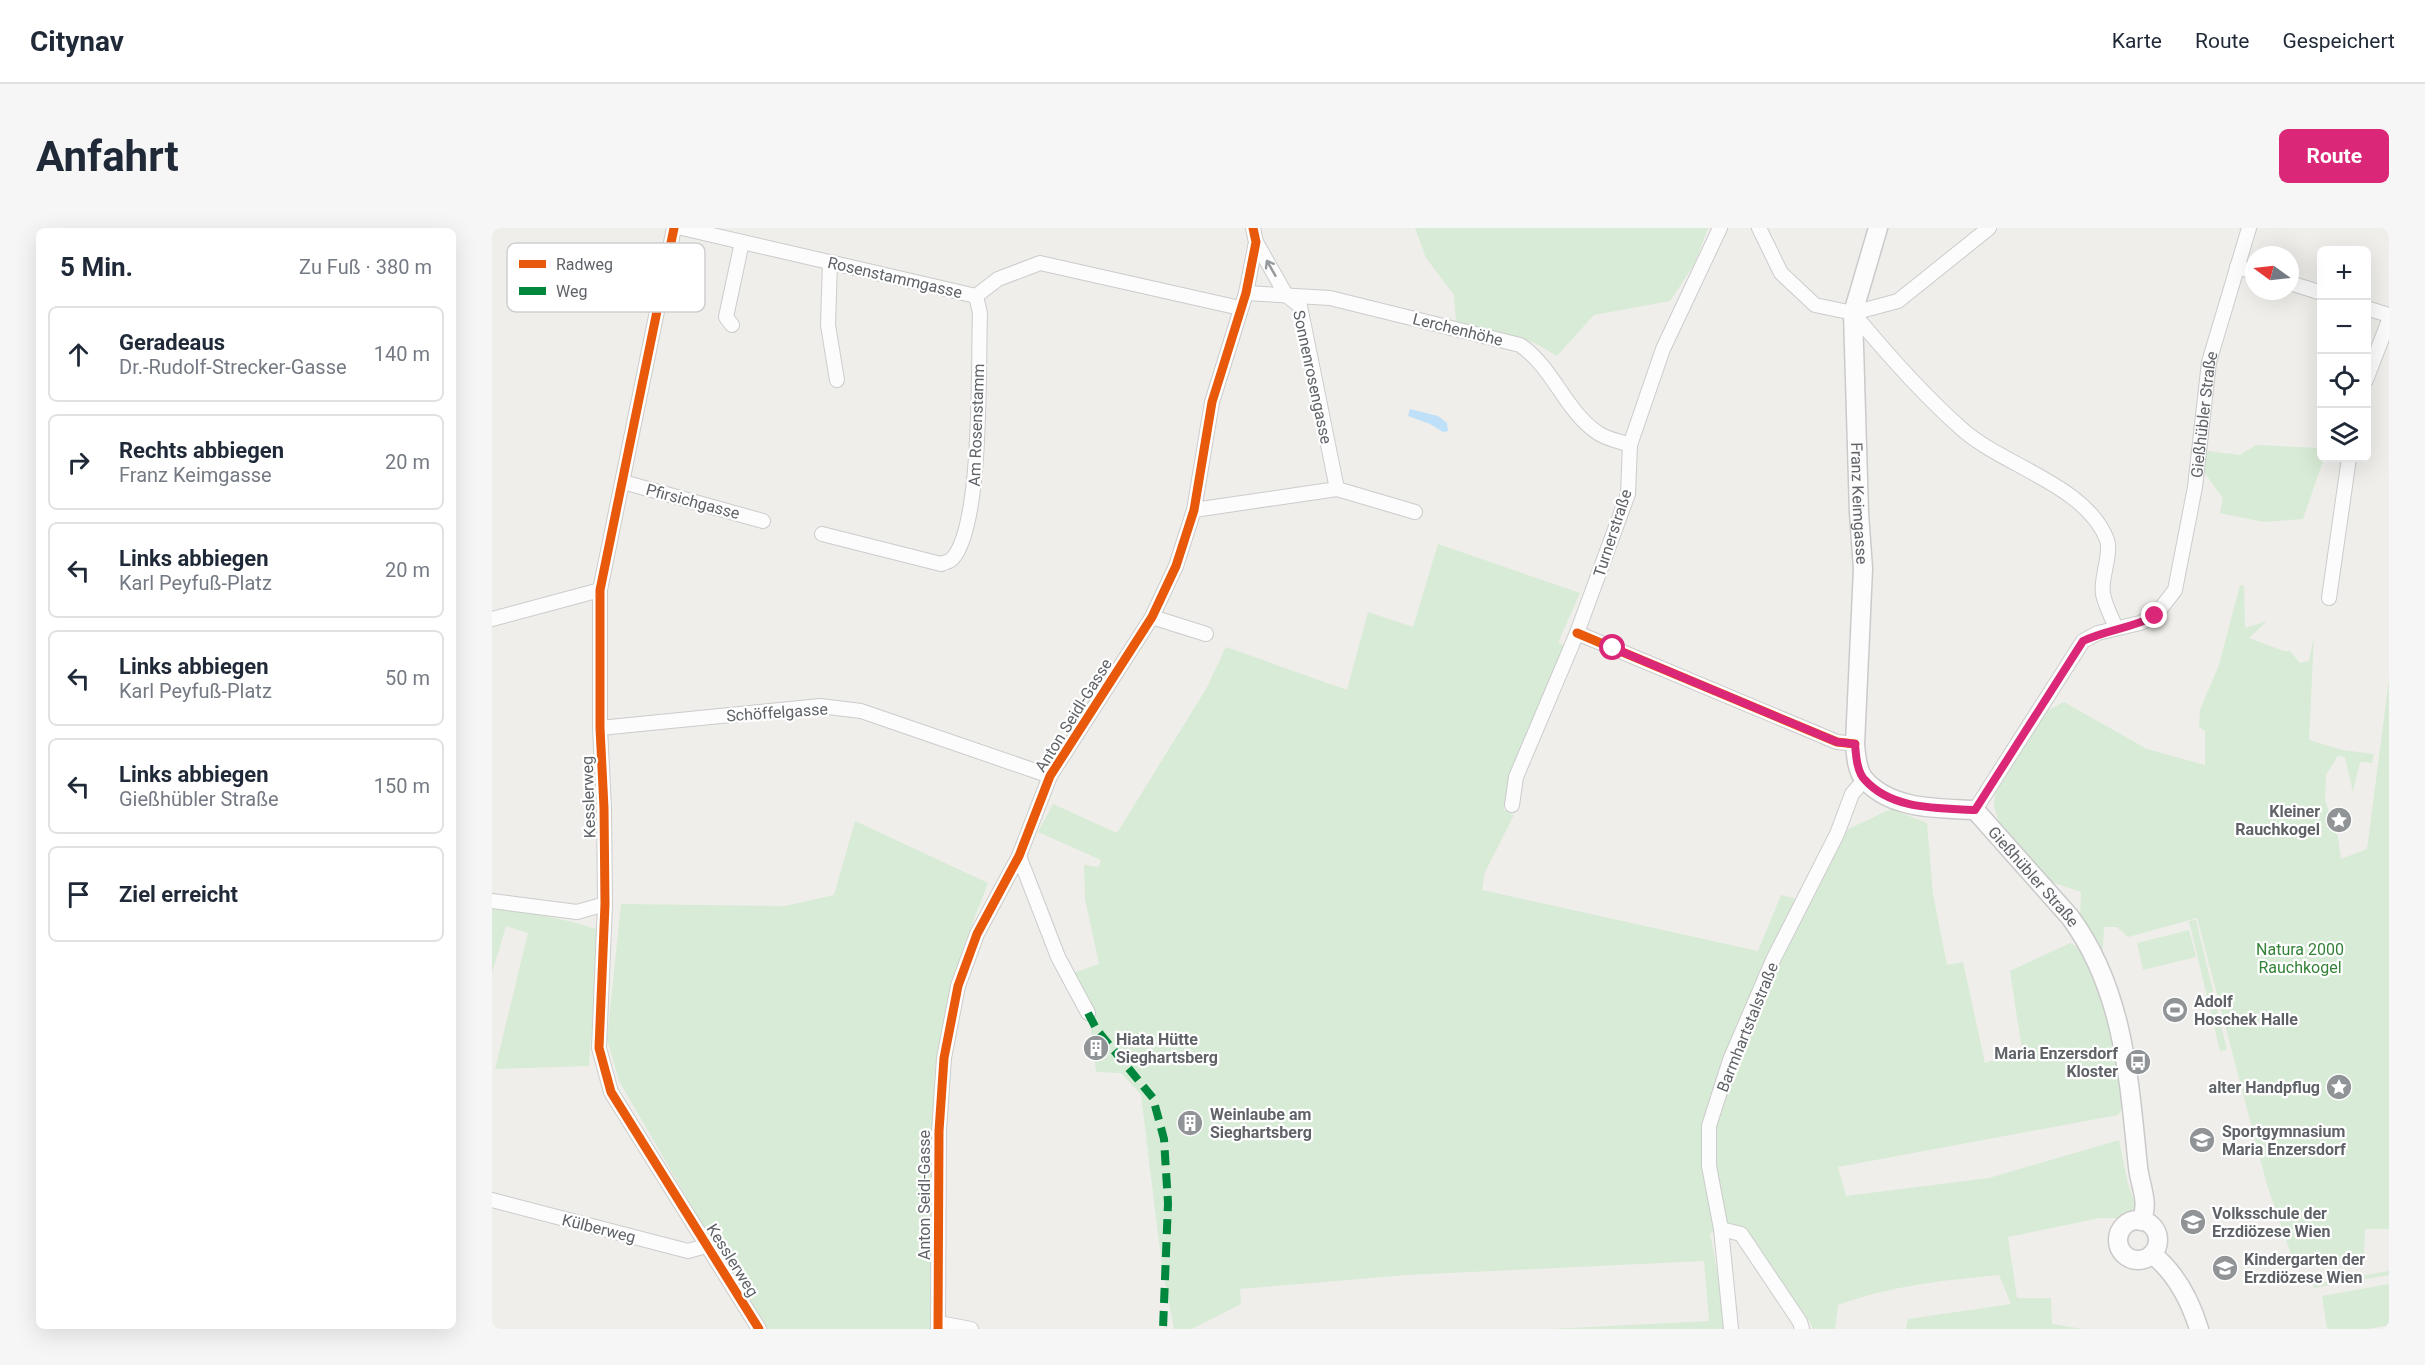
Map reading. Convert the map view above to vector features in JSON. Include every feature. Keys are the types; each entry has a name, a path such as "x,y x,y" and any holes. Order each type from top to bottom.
{"main road":[{"name":"Franz Keimgasse","path":"1864,780 1857,764 1855,744 1863,569 1859,513 1853,313 1878,228"},
{"path":"1864,780 1889,797 1917,806 1975,810"},
{"name":"Gießhübler Straße","path":"1975,810 2070,917 2090,946 2107,985 2117,1015 2134,1114 2138,1169 2145,1198 2145,1210 2141,1221"},
{"path":"2141,1221 2148,1224 2157,1235 2157,1242 2152,1254 2146,1258 2132,1259 2127,1257 2119,1246 2118,1238 2128,1223 2141,1221"},
{"path":"2152,1254 2164,1264 2179,1284 2199,1329"}],"street":[{"name":"Kesslerweg","path":"671,243 674,228"},
{"name":"Rosenstammgasse","path":"682,228 976,296 998,279 1040,263 1240,308"},
{"name":"Anton Seidl-Gasse","path":"938,1326 939,1131 944,1058 958,986 977,934 1019,856 1050,776 1152,617 1176,566 1194,510 1212,402 1245,292 1256,242 1253,228"},
{"name":"Turnerstraße","path":"1512,805 1516,777 1577,633 1628,494 1629,445 1663,349 1720,228"},
{"path":"1759,228 1781,273 1815,305 1853,313 1898,301 1989,228"},
{"name":"Gießhübler Straße","path":"1975,810 2083,641 2155,616 2175,590 2195,487 2209,362 2249,228"},
{"path":"732,325 726,317 742,242"},
{"name":"Sonnenrosengasse","path":"1256,242 1286,294 1300,306 1337,489"},
{"path":"830,262 828,325 837,380"},
{"path":"2237,267 2245,269"},
{"path":"2299,286 2317,291"},
{"name":"Lerchenhöhe","path":"1245,292 1330,298 1520,345 1535,354 1571,407 1599,434 1629,445"},
{"name":"Am Rosenstamm","path":"822,534 941,564 951,560 960,548 975,489 980,313 976,296"},
{"path":"2371,309 2389,315"},
{"name":"Kesslerweg","path":"657,312 600,590 600,728 605,904 599,1048 611,1092 759,1329"},
{"path":"1853,313 1884,350 1964,431 2045,480 2088,510 2108,541 2103,593 2116,628"},
{"path":"2371,369 2389,320"},
{"path":"2329,598 2348,462"},
{"name":"Pfirsichgasse","path":"622,482 763,521"},
{"path":"1194,510 1337,489 1415,512"},
{"path":"492,619 600,590"},
{"path":"1152,617 1206,634"},
{"path":"1577,633 1837,742 1855,744"},
{"name":"Schöffelgasse","path":"600,728 820,706 861,711 1050,776"},
{"name":"Barmhartstalstraße","path":"1731,1329 1720,1229 1709,1166 1709,1126 1730,1060 1773,960 1837,834 1852,794 1864,780"},
{"path":"1019,856 1058,957 1088,1013"},
{"path":"492,901 577,912 605,904"},
{"name":"Külberweg","path":"492,1200 688,1251 706,1246"},
{"path":"1720,1229 1741,1234 1800,1322 1802,1329"},
{"path":"938,1326 971,1329"}],"green space":[{"path":"1415,228 1708,228 1695,263 1670,301 1594,315 1557,356 1535,343 1456,321 1454,295 1426,258"},
{"path":"2256,445 2317,448 2317,462 2323,462 2303,519 2263,522 2220,513 2223,498 2203,471 2207,451 2240,455"},
{"path":"1438,544 1580,593 1558,643 1569,647 1515,774 1503,809 1514,815 1485,872 1482,890 1758,951 1781,895 1809,902 1848,829 1891,809 1927,823 1933,894 1947,965 1963,962 1985,1063 2022,1050 2010,971 2070,943 2078,947 2105,997 2116,1044 2122,1109 2118,1115 1838,1167 1846,1196 1989,1178 2119,1140 2128,1184 2136,1207 2121,1218 2100,1218 2008,1237 2017,1298 2051,1298 2052,1324 2083,1329 1906,1329 1908,1319 2011,1304 1999,1275 1917,1285 1859,1298 1838,1305 1835,1329 1813,1329 1745,1228 1710,1233 1724,1309 1724,1329 1550,1329 1709,1321 1704,1261 1407,1275 1240,1289 1241,1304 1192,1329 1174,1329 1162,1266 1141,1095 1121,1073 1096,1072 1091,1029 1073,973 1099,964 1085,899 1084,865 1099,867 1101,860 1038,832 1053,804 1117,833 1206,689 1226,647 1347,690 1368,612 1413,627"},
{"name":"Natura 2000 Rauchkogel","path":"2240,585 2244,586 2245,628 2267,621 2249,638 2284,651 2290,651 2300,663 2309,661 2314,637 2309,740 2342,750 2374,754 2372,763 2360,762 2353,792 2345,757 2338,756 2326,775 2325,800 2338,837 2341,859 2367,849 2389,679 2389,1229 2365,1229 2364,1259 2296,1268 2267,1185 2197,918 2128,937 2117,927 2104,927 2102,962 2080,920 2081,892 2051,882 1998,820 1994,806 1995,794 2047,711 2064,702 2147,749 2205,765 2205,731 2199,727 2200,710 2219,665"},
{"path":"855,821 988,883 950,990 935,1067 932,1144 931,1329 767,1329 710,1238 619,1081 607,1039 621,904 785,906 834,895"},
{"path":"492,905 573,922 599,930 589,1066 495,1069 528,933 506,926 492,973"},
{"path":"2196,920 2227,1050 2220,1051 2189,921"},
{"path":"2189,930 2196,957 2143,970 2137,943"},
{"path":"2389,1271 2389,1275 2314,1288 2313,1284"},
{"path":"2389,1284 2389,1325 2368,1329 2327,1329 2322,1296"}],"water":[{"path":"1410,409 1438,416 1447,423 1448,431 1443,432 1430,424 1408,416"}],"marked path":[{"path":"1088,1013 1097,1030 1153,1098 1164,1139 1168,1203 1163,1329"}],"cycle path":[{"path":"671,243 674,228"},
{"path":"938,1329 939,1131 944,1058 958,986 977,934 1019,856 1050,776 1152,617 1176,566 1194,510 1212,402 1246,293 1256,242 1253,228"},
{"path":"657,312 600,590 600,728 605,904 599,1048 611,1092 759,1329"},
{"path":"1577,633 1837,742 1855,744"}],"place":[{"name":"Kleiner Rauchkogel","path":"2339,820"},
{"name":"Adolf Hoschek Halle","path":"2175,1010"},
{"name":"Hiata Hütte Sieghartsberg","path":"1096,1048"},
{"name":"Maria Enzersdorf Kloster","path":"2138,1062"},
{"name":"alter Handpflug","path":"2339,1087"},
{"name":"Weinlaube am Sieghartsberg","path":"1190,1123"},
{"name":"Sportgymnasium Maria Enzersdorf","path":"2202,1140"},
{"name":"Volksschule der Erzdiözese Wien","path":"2193,1222"},
{"name":"Kindergarten der Erzdiözese Wien","path":"2225,1268"}],"route":[{"path":"1613,648 1837,742 1855,744 1857,764 1864,780 1889,797 1917,806 1975,810 2083,641 2098,633 2140,623 2155,616"}]}
